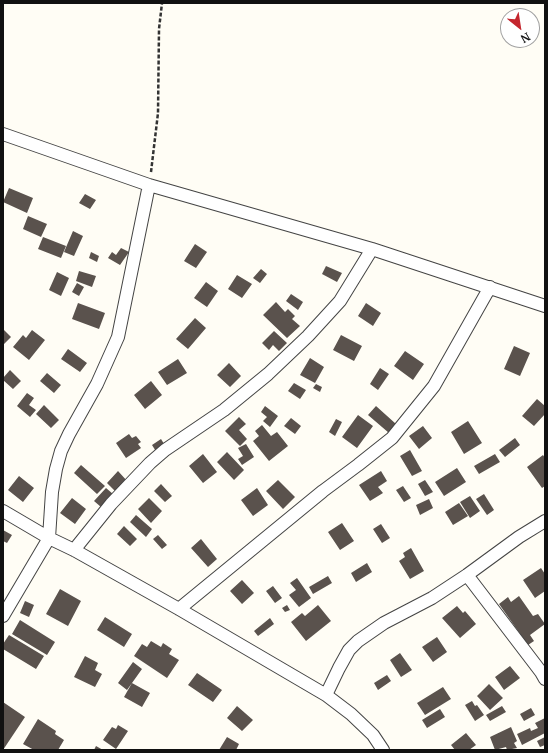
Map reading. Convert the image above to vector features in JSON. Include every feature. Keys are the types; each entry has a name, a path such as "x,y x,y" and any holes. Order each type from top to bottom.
{"street":[{"path":"3,134 149,185 372,249 545,306"},
{"path":"3,616 49,538 52,492 61,451 97,384 118,337 149,185"},
{"path":"74,550 111,504 150,463 177,441 224,410 268,374 308,336 340,301 372,249"},
{"path":"179,609 323,491 392,438 434,386 490,287"},
{"path":"3,511 49,538 74,550 179,609 326,695 351,714 367,730 383,750"},
{"path":"326,695 346,656 358,641 384,623 432,598 467,575 499,550 545,521"},
{"path":"467,575 545,679"}],"path":[{"path":"149,185 158,113 159,29 162,3"}],"building":[{"path":"9,188 33,198 27,213 3,202"},
{"path":"85,194 96,200 90,209 79,203"},
{"path":"28,216 47,224 41,237 23,229"},
{"path":"73,231 83,236 74,256 64,252"},
{"path":"43,237 66,246 61,258 38,249"},
{"path":"195,244 207,252 196,268 184,261"},
{"path":"121,248 129,252 120,265 108,258 112,252 116,255"},
{"path":"91,252 99,256 97,262 89,258"},
{"path":"326,266 342,273 337,282 322,274"},
{"path":"261,269 267,274 260,283 253,278"},
{"path":"79,271 96,276 92,287 76,281"},
{"path":"57,272 69,278 61,296 49,290"},
{"path":"237,275 252,284 242,298 228,289"},
{"path":"206,282 218,291 207,307 194,298"},
{"path":"77,283 84,287 79,296 72,292"},
{"path":"291,294 303,302 298,310 286,301"},
{"path":"276,302 285,312 288,309 295,316 292,319 300,326 287,338 263,315"},
{"path":"78,303 105,313 99,329 72,319"},
{"path":"366,303 381,313 373,326 358,316"},
{"path":"195,318 206,328 188,349 176,339"},
{"path":"3,329 11,337 4,344 3,343"},
{"path":"32,330 45,340 29,360 13,347 23,335 26,338"},
{"path":"274,331 287,343 279,351 273,345 269,350 262,343"},
{"path":"341,335 362,346 354,361 333,350"},
{"path":"514,346 530,353 520,376 504,369"},
{"path":"68,349 87,363 80,372 61,359"},
{"path":"405,351 424,364 413,380 394,366"},
{"path":"310,358 324,367 315,383 300,375"},
{"path":"178,359 187,373 167,385 158,372"},
{"path":"229,363 241,376 230,387 217,375"},
{"path":"380,368 389,374 378,390 370,384"},
{"path":"10,370 21,381 13,389 3,380"},
{"path":"47,373 61,385 54,393 40,381"},
{"path":"151,381 162,395 145,409 134,395"},
{"path":"294,383 306,390 300,399 288,391"},
{"path":"316,384 322,387 320,392 313,388"},
{"path":"27,393 34,398 29,405 36,410 30,417 17,406"},
{"path":"537,399 545,406 545,414 534,426 522,416"},
{"path":"44,405 59,420 51,428 36,414"},
{"path":"265,406 278,416 270,427 263,421 267,417 261,412"},
{"path":"376,406 396,424 389,433 368,415"},
{"path":"358,415 373,426 357,448 342,437"},
{"path":"239,417 246,424 239,430 247,439 240,446 225,431"},
{"path":"291,418 301,426 295,434 284,426"},
{"path":"336,419 342,422 335,436 329,432"},
{"path":"468,421 482,443 464,454 451,432"},
{"path":"262,425 271,436 277,432 288,446 269,461 253,441 259,436 255,431"},
{"path":"423,426 432,438 419,449 409,436"},
{"path":"129,434 132,438 136,436 141,442 138,444 141,448 126,458 116,443"},
{"path":"515,438 520,445 505,457 499,450"},
{"path":"161,439 166,447 157,453 152,445"},
{"path":"246,444 254,457 242,465 238,459 243,456 238,448"},
{"path":"410,450 422,471 412,476 400,456"},
{"path":"227,452 244,470 234,480 217,462"},
{"path":"203,454 217,472 203,483 189,466"},
{"path":"495,454 500,462 479,474 474,466"},
{"path":"543,455 545,458 545,486 542,488 527,467"},
{"path":"81,465 105,486 97,494 74,473"},
{"path":"457,468 466,482 444,496 435,482"},
{"path":"118,471 128,482 117,493 107,483"},
{"path":"381,471 387,481 378,487 383,493 370,501 359,485"},
{"path":"19,476 34,488 23,502 8,490"},
{"path":"278,480 295,497 283,509 266,491"},
{"path":"425,480 433,492 425,496 418,484"},
{"path":"161,484 172,496 165,502 154,491"},
{"path":"403,486 411,498 404,502 396,490"},
{"path":"106,488 113,494 101,507 94,501"},
{"path":"257,488 268,505 253,516 241,500"},
{"path":"484,494 494,510 487,515 476,499"},
{"path":"470,496 480,511 470,518 460,502"},
{"path":"72,498 86,509 75,524 60,513"},
{"path":"149,498 162,511 151,523 138,509"},
{"path":"429,499 433,508 420,515 416,505"},
{"path":"459,503 468,516 453,525 445,512"},
{"path":"136,515 152,529 146,537 130,522"},
{"path":"342,523 354,541 340,550 328,532"},
{"path":"381,524 390,538 382,543 373,529"},
{"path":"124,526 137,539 130,546 117,534"},
{"path":"3,530 12,535 7,543 3,541"},
{"path":"158,535 167,545 162,549 153,539"},
{"path":"201,539 217,559 208,567 191,548"},
{"path":"411,548 424,571 410,579 399,561 405,557 403,553"},
{"path":"367,563 372,572 356,582 351,573"},
{"path":"541,568 545,574 545,591 535,598 523,580"},
{"path":"328,576 332,583 313,594 309,587"},
{"path":"297,578 311,598 299,607 289,595 296,590 290,583"},
{"path":"242,580 254,593 242,604 230,591"},
{"path":"273,586 282,598 275,603 266,591"},
{"path":"60,589 81,601 68,626 46,614"},
{"path":"519,596 533,616 538,614 545,624 530,635 534,641 528,645 499,604 508,597 511,602"},
{"path":"25,601 34,605 29,617 20,613"},
{"path":"287,605 290,610 285,612 282,608"},
{"path":"318,605 331,621 306,641 291,622 302,613 305,616"},
{"path":"457,606 463,613 465,611 476,624 460,638 442,618"},
{"path":"105,617 132,634 124,647 97,630"},
{"path":"270,618 274,624 258,636 254,631"},
{"path":"20,620 55,642 47,655 12,634"},
{"path":"9,635 44,656 36,669 3,649 3,644"},
{"path":"437,637 447,652 433,662 422,647"},
{"path":"151,641 161,647 163,643 172,649 169,654 179,660 167,678 134,656 142,644 147,647"},
{"path":"400,653 412,670 401,677 390,660"},
{"path":"85,656 98,663 95,670 102,674 95,687 74,677"},
{"path":"133,662 142,669 127,690 118,683"},
{"path":"510,666 520,678 504,690 495,677"},
{"path":"197,673 222,690 213,702 188,685"},
{"path":"387,675 391,681 378,690 374,683"},
{"path":"132,683 150,693 142,707 124,697"},
{"path":"489,684 503,698 490,710 477,696"},
{"path":"443,687 451,699 425,715 417,703"},
{"path":"472,701 484,715 475,721 465,705"},
{"path":"3,702 25,717 3,750"},
{"path":"237,706 253,720 242,731 227,718"},
{"path":"502,706 506,712 490,721 486,715"},
{"path":"531,708 535,715 524,721 520,714"},
{"path":"440,709 445,717 427,728 422,720"},
{"path":"545,718 545,733 522,745 517,734 530,728 531,731 538,728 535,723"},
{"path":"38,719 56,731 55,734 64,740 58,750 34,750 23,744"},
{"path":"118,725 128,731 116,749 103,740 112,727 116,729"},
{"path":"511,727 517,741 514,743 517,748 507,750 506,747 495,750 490,737"},
{"path":"466,733 476,745 469,750 455,750 451,745"},
{"path":"227,737 239,744 236,750 219,750"},
{"path":"545,737 545,745 540,747 537,741"},
{"path":"96,746 103,750 94,750"}]}
